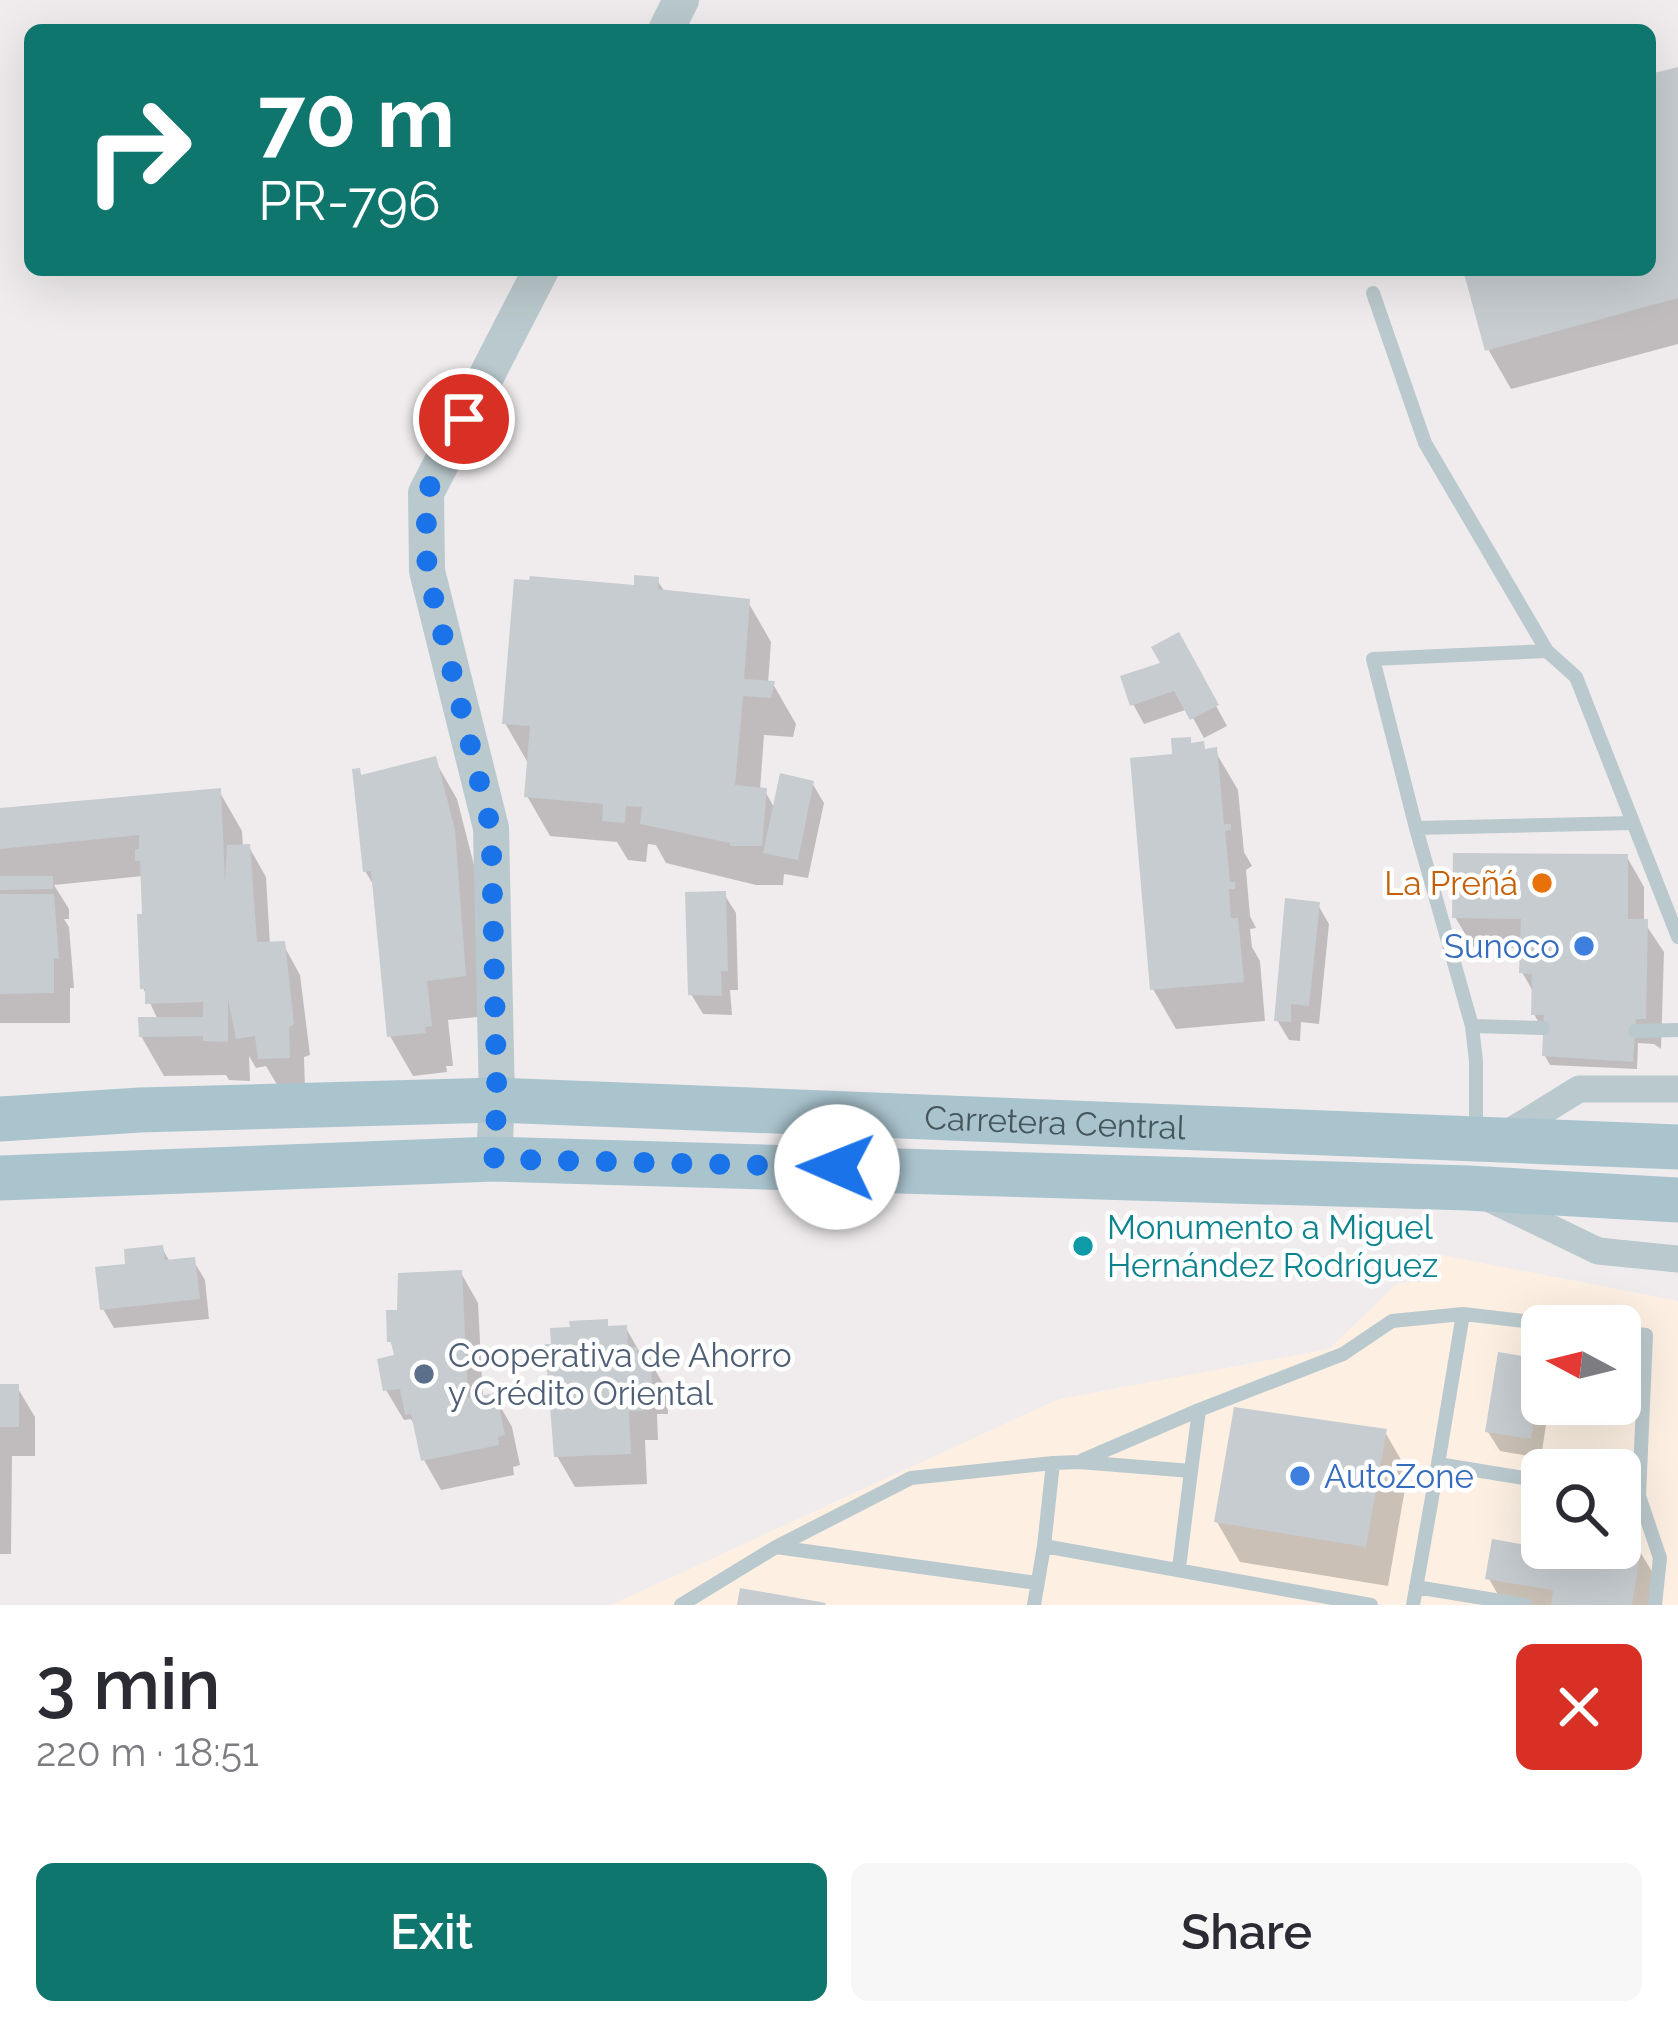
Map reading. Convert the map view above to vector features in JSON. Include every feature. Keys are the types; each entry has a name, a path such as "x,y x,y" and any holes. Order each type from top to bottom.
{"main road":[{"name":"Carretera Central","path":"0,1119 140,1109 497,1100 1678,1148"},
{"name":"Carretera Central","path":"0,1178 494,1159 1468,1188 1678,1200"}],"street":[{"path":"494,1159 491,828 427,571 426,494 539,276"},
{"path":"1486,1140 1579,1089 1678,1089"},
{"path":"1468,1188 1598,1251 1678,1259"}],"lane":[{"path":"1373,293 1425,443 1547,651 1576,677 1678,938"},
{"path":"1486,1140 1472,1026 1373,659 1547,651"},
{"path":"1416,828 1633,823"},
{"path":"1472,1026 1544,1028"},
{"path":"1635,1031 1678,1030"},
{"path":"1413,1605 1463,1314"},
{"path":"1079,1462 1343,1354 1392,1321 1463,1314 1521,1321"},
{"path":"1641,1334 1646,1335 1641,1450"},
{"path":"1179,1568 1199,1410"},
{"path":"682,1605 776,1547 911,1478 1079,1462 1191,1471"},
{"path":"1034,1605 1053,1463"},
{"path":"1438,1464 1521,1477"},
{"path":"1641,1502 1660,1558 1655,1605"},
{"path":"1044,1546 1371,1605"},
{"path":"776,1547 1037,1583"},
{"path":"1416,1587 1525,1605"}],"shaded area":[{"path":"1436,1254 1678,1301 1678,1605 611,1605 1059,1399 1329,1349 1398,1283 1430,1281"}],"building":[{"path":"1678,67 1678,298 1485,351 1465,276 1656,276 1656,72"},
{"path":"634,575 659,577 658,589 750,599 744,679 775,681 771,698 743,696 735,785 767,788 762,846 730,846 640,824 642,807 626,806 625,823 602,821 603,804 524,797 530,726 502,724 514,579 529,580 530,576 634,585"},
{"path":"1179,632 1219,705 1190,720 1174,691 1130,706 1120,676 1160,663 1151,647"},
{"path":"1191,737 1191,743 1204,741 1205,749 1217,747 1224,824 1231,824 1231,830 1225,831 1230,882 1235,882 1235,889 1229,889 1231,918 1238,918 1244,982 1150,990 1130,758 1172,754 1171,738"},
{"path":"436,756 455,830 466,976 427,981 432,1026 425,1027 426,1033 387,1037 371,871 363,872 352,769 360,768 361,775"},
{"path":"780,773 814,781 798,860 763,853"},
{"path":"221,788 225,883 227,845 250,844 257,942 285,941 294,1025 289,1027 290,1058 258,1059 255,1036 236,1039 228,999 228,1042 203,1041 203,1036 139,1037 138,1017 203,1017 203,1002 145,1004 145,989 140,989 137,914 142,914 140,861 135,861 139,835 0,849 0,808"},
{"path":"1453,853 1628,854 1628,919 1648,919 1646,1019 1636,1019 1633,1062 1542,1056 1544,1015 1531,1015 1532,974 1519,973 1521,919 1452,918"},
{"path":"0,876 53,876 53,889 0,890"},
{"path":"726,891 728,971 721,971 722,996 688,995 685,892"},
{"path":"0,894 54,894 59,959 54,958 54,993 0,994"},
{"path":"1285,898 1320,902 1309,1006 1291,1004 1291,1022 1274,1021"},
{"path":"163,1245 165,1260 195,1257 200,1299 100,1310 95,1267 125,1264 124,1249"},
{"name":"Cooperativa de Ahorro y Crédito Oriental","path":"462,1270 468,1398 496,1393 505,1435 498,1437 499,1445 421,1461 400,1389 383,1391 377,1359 394,1355 387,1342 386,1310 397,1310 398,1273"},
{"path":"608,1319 608,1326 627,1325 628,1347 637,1347 638,1357 651,1357 652,1385 642,1385 643,1411 629,1411 631,1454 554,1457 545,1344 551,1344 550,1328 570,1327 569,1321"},
{"path":"1498,1352 1521,1356 1521,1425 1533,1425 1531,1439 1485,1432"},
{"path":"0,1384 19,1384 19,1427 0,1427"},
{"name":"AutoZone","path":"1234,1407 1387,1429 1366,1547 1214,1522"},
{"path":"1492,1539 1521,1544 1521,1569 1638,1569 1632,1605 1551,1605 1553,1590 1485,1579"},
{"path":"740,1588 826,1603 737,1605"}],"place":[{"name":"La Preñá","path":"1542,883"},
{"name":"Sunoco","path":"1584,946"},
{"name":"Monumento a Miguel Hernández Rodríguez","path":"1083,1246"},
{"name":"Cooperativa de Ahorro y Crédito Oriental","path":"424,1374"},
{"name":"AutoZone","path":"1300,1476"}],"route":[{"path":"464,419 426,494 427,571 491,828 494,1159 837,1167"}]}
